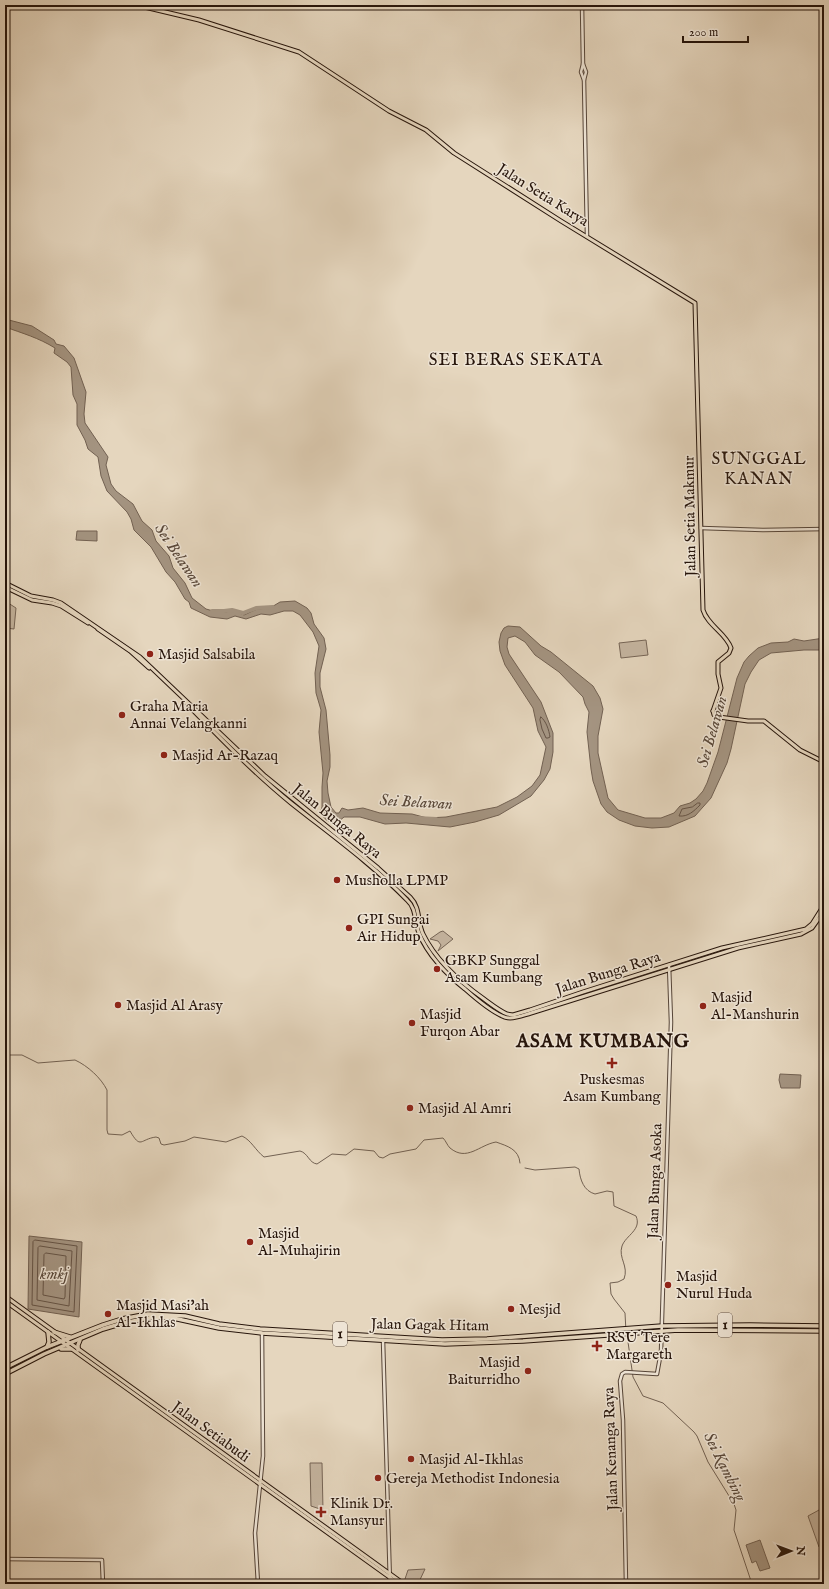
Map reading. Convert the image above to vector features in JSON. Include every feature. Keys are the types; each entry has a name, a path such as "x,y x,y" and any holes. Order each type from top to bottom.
{"highway":[{"name":"Jalan Gagak Hitam","path":"63,1341 122,1319 148,1314 185,1316 219,1324 260,1329 445,1344 662,1328 824,1326"},
{"name":"Jalan Gagak Hitam","path":"68,1344 103,1329 123,1323 154,1317 184,1320 219,1328 262,1333 442,1340 572,1335"},
{"name":"Jalan Gagak Hitam","path":"743,1327 824,1331"},
{"path":"47,1348 50,1342 48,1332"},
{"path":"54,1332 71,1337"},
{"path":"78,1350 80,1340"},
{"name":"1","path":"5,1368 63,1341"},
{"name":"1","path":"5,1374 68,1344"},
{"path":"58,1349 71,1349"}],"main road":[{"name":"Jalan Setia Karya","path":"136,5 199,20 299,52 395,115 426,130 454,153 695,303"},
{"name":"Jalan Setia Makmur","path":"695,303 704,612 731,648 729,652 718,662 718,674 721,688 713,711 719,715 728,717 764,721 800,750 824,762"},
{"name":"Jalan Bunga Raya","path":"5,583 32,600 61,606 126,648 144,662 290,802 370,866 409,901 415,911 420,930 429,947 447,973 464,989 502,1016 510,1018 531,1013 762,940 806,929 812,924 824,904"},
{"name":"Jalan Bunga Raya","path":"5,586 18,592"},
{"name":"Jalan Bunga Raya","path":"429,947 457,978 498,1009 511,1015 722,948 805,932 815,925 824,911"},
{"name":"Jalan Setiabudi","path":"6,1299 48,1332 78,1350 399,1584"},
{"name":"Jalan Setiabudi","path":"6,1299 54,1332 63,1341"},
{"name":"Jalan Setiabudi","path":"68,1344 71,1349 134,1392"},
{"name":"Jalan Setiabudi","path":"390,1576 404,1584"}],"street":[{"path":"582,5 583,64 586,72 584,80 587,236"},
{"path":"701,528 763,530 824,529"},
{"name":"Jalan Bunga Asoka","path":"662,1328 670,1030 669,965"},
{"name":"Jalan Kenanga Raya","path":"626,1584 623,1427 620,1381 622,1374 628,1372 657,1374 661,1352 662,1328"},
{"path":"258,1584 255,1533 261,1483 263,1442 262,1333"},
{"path":"383,1340 390,1584"},
{"path":"5,1559 102,1560 103,1584"}],"shaded area":[{"path":"5,601 16,608 14,629 5,628"},
{"path":"646,640 648,655 621,658 619,643"},
{"path":"443,931 453,939 438,951 441,945 438,941 430,939"},
{"path":"310,1463 322,1463 323,1510 311,1506"},
{"path":"819,1510 824,1525 824,1543 819,1547 808,1516"},
{"path":"425,1569 418,1584 407,1584 404,1582 408,1570"}],"water":[{"name":"Sei Belawan","path":"5,319 32,326 54,340 56,344 64,346 74,358 86,392 84,414 85,423 108,457 106,465 111,484 116,491 133,504 142,521 152,530 156,541 169,556 173,568 185,583 192,598 206,609 217,612 233,610 244,615 257,609 270,608 280,602 295,601 307,608 311,613 314,624 324,638 326,649 320,673 320,687 326,710 330,755 330,767 327,781 328,793 331,807 336,813 339,813 342,808 348,810 363,808 380,813 412,814 427,818 446,817 497,807 517,797 532,786 540,775 546,747 538,731 533,708 505,665 500,651 499,642 501,633 504,628 508,626 520,627 541,646 551,652 593,686 600,698 603,709 598,736 598,753 608,798 618,810 645,818 661,818 674,813 680,806 690,803 696,799 703,791 718,752 737,678 744,662 749,656 758,648 771,643 788,642 794,639 804,641 824,638 824,650 771,653 759,660 745,684 727,763 711,798 695,816 669,827 652,828 635,826 619,820 607,812 601,804 593,781 587,732 589,712 583,697 559,672 535,655 525,642 515,636 508,638 507,647 509,654 541,702 553,733 553,752 550,769 544,780 531,796 499,815 450,827 406,823 385,824 360,817 344,817 337,823 331,822 324,818 321,810 323,773 319,732 321,710 316,693 315,673 319,646 313,632 300,615 293,611 284,611 270,615 261,614 246,619 235,616 227,619 210,617 191,608 189,602 185,599 175,582 166,572 151,547 134,530 127,512 107,491 101,476 98,457 88,449 77,425 77,404 73,395 71,367 67,362 54,353 55,348 49,344 5,327"},
{"path":"77,531 97,531 97,541 76,540"},
{"path":"780,1074 801,1075 800,1088 781,1088 779,1080"},
{"name":"kmkj","path":"29,1236 82,1242 79,1317 28,1309"},
{"path":"760,1540 770,1568 760,1571 756,1561 752,1563 746,1545"}],"waterway":[{"name":"Sei Belawan","path":"212,611 232,610 243,613 256,608 273,607"},
{"name":"Sei Belawan","path":"417,818 436,819"},
{"name":"Sei Kambing","path":"5,1055 22,1055 38,1063 75,1060 85,1066 98,1077 107,1090 108,1134 122,1135 130,1131 139,1142 156,1137 159,1138 161,1144 164,1145 185,1141 194,1137 226,1142 242,1136 248,1140 264,1157 300,1151 303,1152 312,1162 317,1164 332,1154 346,1155 354,1149 374,1151 379,1157 383,1158 390,1154 416,1149 424,1140 443,1138 450,1148 456,1152 462,1153 468,1153 496,1142 515,1151 520,1163"},
{"name":"Sei Kambing","path":"525,1168 535,1170 575,1167 579,1169 580,1177 585,1188 591,1193 595,1194 607,1191 613,1192 614,1206 636,1216 637,1225 624,1242 621,1250 625,1270 624,1279 618,1282 610,1283 611,1294 625,1313 626,1332"},
{"name":"Sei Kambing","path":"627,1335 633,1377 643,1396 663,1403 694,1432 708,1462 734,1504 736,1510 734,1530 752,1584"}],"place":[{"name":"Masjid Salsabila","path":"150,654"},
{"name":"Graha Maria Annai Velangkanni","path":"122,715"},
{"name":"Masjid Ar-Razaq","path":"164,755"},
{"name":"Musholla LPMP","path":"337,880"},
{"name":"GPI Sungai Air Hidup","path":"349,928"},
{"name":"GBKP Sunggal Asam Kumbang","path":"437,969"},
{"name":"Masjid Al Arasy","path":"118,1005"},
{"name":"Masjid Al-Manshurin","path":"703,1006"},
{"name":"Masjid Furqon Abar","path":"412,1023"},
{"name":"Puskesmas Asam Kumbang","path":"612,1063"},
{"name":"Masjid Al Amri","path":"410,1108"},
{"name":"Masjid Al-Muhajirin","path":"250,1242"},
{"name":"Masjid Nurul Huda","path":"668,1285"},
{"name":"Mesjid","path":"511,1309"},
{"name":"Masjid Masi'ah Al-Ikhlas","path":"108,1314"},
{"name":"RSU Tere Margareth","path":"597,1346"},
{"name":"Masjid Baiturridho","path":"528,1371"},
{"name":"Masjid Al-Ikhlas","path":"411,1459"},
{"name":"Gereja Methodist Indonesia","path":"378,1478"},
{"name":"Klinik Dr. Mansyur","path":"321,1512"}],"district":[{"name":"SEI BERAS SEKATA","path":"516,360"},
{"name":"SUNGGAL KANAN","path":"759,469"},
{"name":"ASAM KUMBANG","path":"603,1042"}]}
